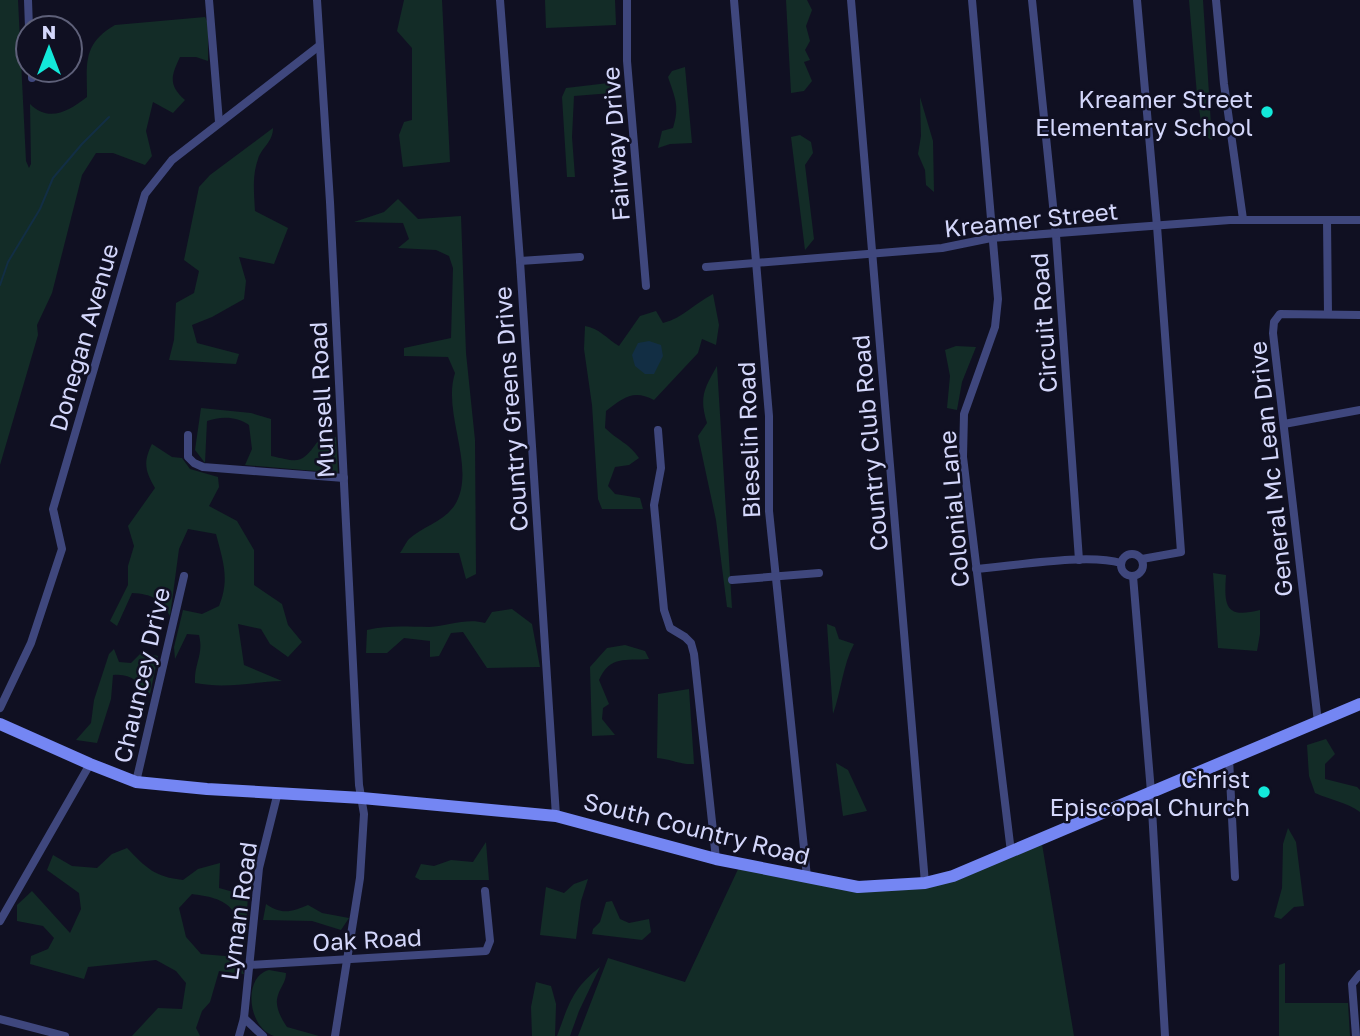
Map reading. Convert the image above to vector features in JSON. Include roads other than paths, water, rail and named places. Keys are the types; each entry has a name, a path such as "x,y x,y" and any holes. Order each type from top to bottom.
{"main road":[{"name":"South Country Road","path":"0,724 136,782 362,798 556,816 716,859 858,887 925,883 953,876 1360,704"}],"street":[{"path":"209,0 219,122"},
{"name":"Munsell Road","path":"317,0 364,814 360,878 334,1036"},
{"name":"Country Greens Drive","path":"500,0 556,816"},
{"name":"Fairway Drive","path":"626,0 627,61 646,286"},
{"name":"Bieselin Road","path":"734,0 769,416 769,511 807,877"},
{"name":"Country Club Road","path":"851,0 925,883"},
{"name":"Colonial Lane","path":"972,0 998,299 992,335 968,401 963,429 963,457 1011,852"},
{"name":"Circuit Road","path":"1032,0 1056,235 1079,560"},
{"path":"1137,0 1181,552 1142,559"},
{"path":"1216,0 1224,84 1243,219"},
{"name":"Donegan Avenue","path":"0,708 31,643 62,549 53,509 145,194 172,160 319,46"},
{"name":"Kreamer Street","path":"706,267 943,248 991,238 1243,219 1360,220"},
{"path":"1327,220 1328,314 1360,315"},
{"path":"520,261 580,257"},
{"name":"General Mc Lean Drive","path":"1318,722 1273,333 1274,322 1280,314 1328,314"},
{"path":"1284,424 1360,410"},
{"path":"658,430 661,468 654,505 664,610 670,628 691,643 694,654 716,859"},
{"path":"188,435 188,457 203,467 344,478"},
{"path":"1129,554 1137,554 1142,559 1142,570 1133,576 1123,572 1121,563 1129,554"},
{"path":"976,569 1079,560 1109,560 1121,563"},
{"path":"732,580 819,573"},
{"name":"Chauncey Drive","path":"136,782 184,576"},
{"path":"1133,576 1152,792 1165,1036"},
{"path":"1229,758 1235,877"},
{"path":"0,921 90,764"},
{"name":"Lyman Road","path":"239,1036 244,1018 258,868 278,792"},
{"name":"Oak Road","path":"249,965 486,951 490,941 485,891"},
{"path":"1356,1036 1352,984 1360,974"},
{"path":"244,1018 263,1036"},
{"path":"0,1019 65,1036"}],"water":[{"path":"649,341 661,345 663,356 654,374 645,374 635,366 632,355 638,343"}],"waterway":[{"path":"0,285 8,262 40,209 53,178 109,117"}],"place":[{"name":"Kreamer Street Elementary School","path":"1267,112"},
{"name":"Christ Episcopal Church","path":"1264,792"}]}
